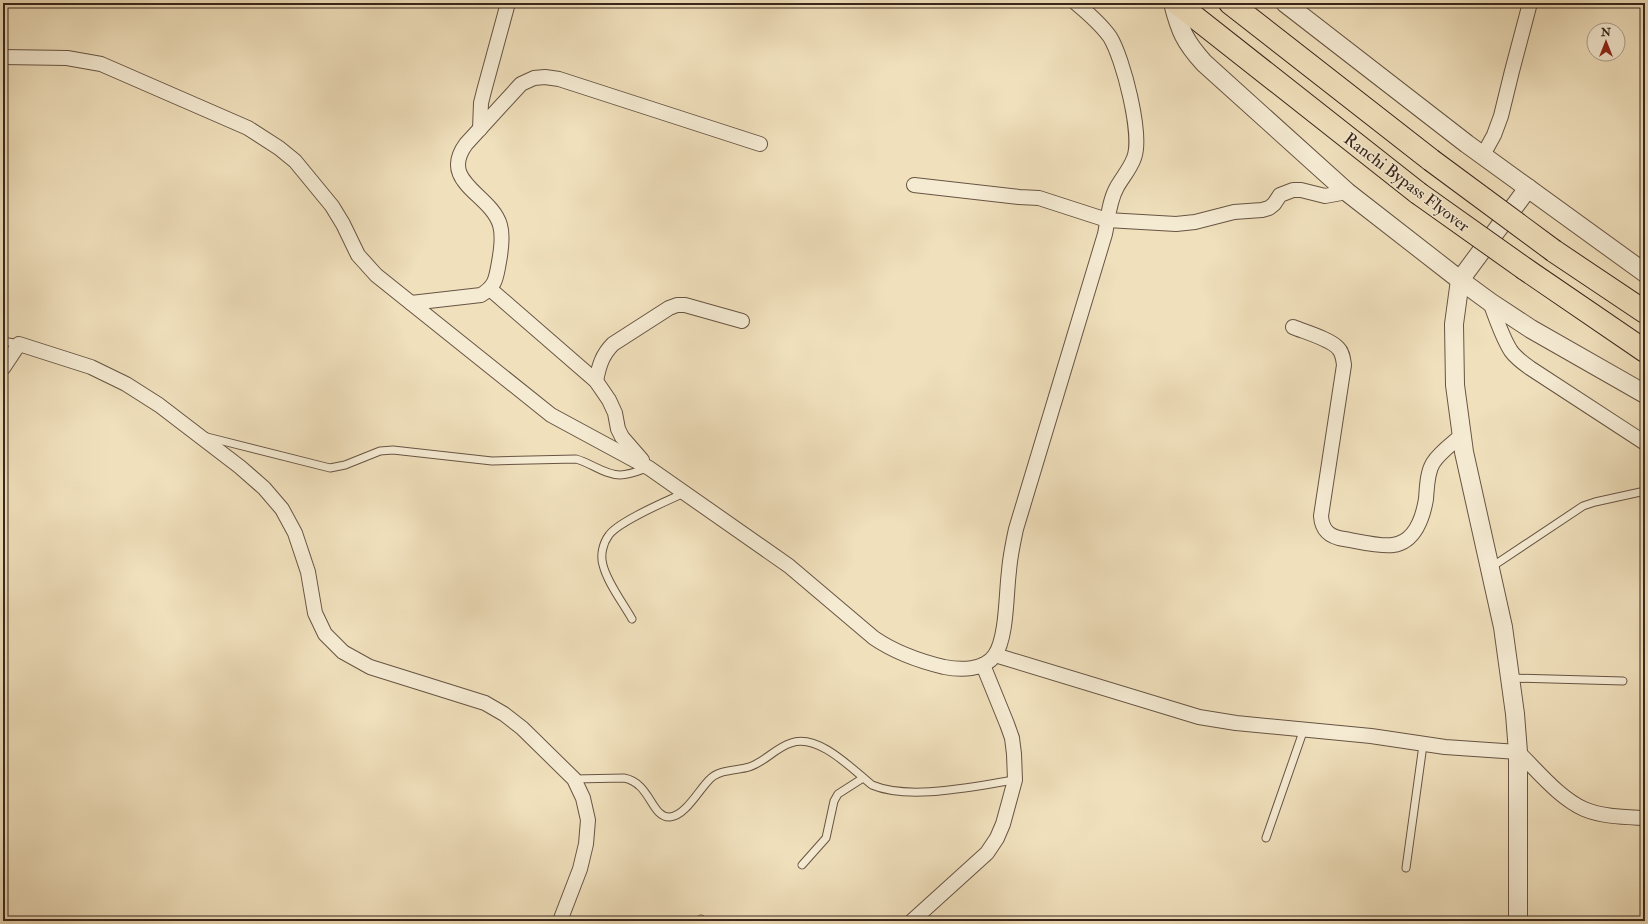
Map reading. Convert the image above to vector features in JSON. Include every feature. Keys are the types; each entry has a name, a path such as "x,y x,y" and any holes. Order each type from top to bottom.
{"highway":[{"name":"Ranchi Bypass Flyover","path":"1177,3 1418,192 1525,269 1645,351"},
{"name":"Ranchi Bypass Flyover","path":"1230,3 1431,160 1554,251 1645,312"}],"street":[{"path":"480,128 481,103 508,3"},
{"path":"3,57 67,58 101,64 248,128 279,148 295,161 332,206 343,224 358,255 376,275 552,415 649,468 789,566 874,638 888,648 927,663 968,669 983,665 995,655 1001,638 1016,529 1105,234 1112,199 1116,188 1134,158 1137,141 1132,106 1114,46 1109,36 1096,20 1076,3"},
{"path":"1174,3 1178,24 1190,47 1204,63 1347,192 1490,302 1531,329 1645,394"},
{"path":"1285,3 1483,155 1645,273"},
{"path":"1483,155 1494,135 1501,116 1530,3"},
{"path":"412,303 481,295 490,289 496,278 500,258 501,226 496,216 460,177 457,168 461,150 521,84 534,78 545,77 559,79 760,144"},
{"path":"914,185 1039,198 1107,220 1186,224 1228,213 1269,208 1274,204 1280,195 1293,190 1301,190 1325,196 1347,192"},
{"path":"1518,921 1518,752 1511,678 1503,627 1462,435 1455,385 1454,324 1460,280 1528,188"},
{"path":"490,289 596,381 616,413 618,429 622,437 649,468"},
{"path":"1490,302 1506,341 1512,352 1519,359 1530,368 1645,443"},
{"path":"596,381 600,361 606,351 613,344 669,308 677,305 685,305 742,322"},
{"path":"1293,327 1331,343 1338,348 1343,355 1344,365 1321,516 1322,525 1325,531 1332,536 1340,539 1392,545 1402,542 1418,525 1423,514 1432,464 1438,456 1462,435"},
{"path":"3,368 18,344 91,367 126,384 159,405 240,466 264,488 282,509 295,533 308,572 315,613 324,634 343,652 370,667 485,703 504,714 522,728 574,779 584,798 588,820 586,844 580,869 560,921"},
{"path":"995,655 1199,717 1236,723 1371,736 1423,745 1518,752 1560,793 1584,809 1610,815 1645,818"},
{"path":"912,921 987,853 997,838 1003,824 1015,780 1012,738 983,665"}],"lane":[{"path":"3,341 18,344"},
{"path":"197,435 330,468 345,465 380,451 393,450 492,462 576,460 587,462 609,473 620,475 649,468"},
{"path":"1490,568 1583,506 1606,499 1645,491"},
{"path":"632,619 606,573 602,556 604,545 610,534 622,524 684,493"},
{"path":"1511,678 1623,681"},
{"path":"1266,838 1304,729"},
{"path":"574,779 632,779 642,787 662,816 670,817 678,815 685,809 709,779 715,775 760,763 791,742 802,741 815,743 833,754 872,785 880,788 905,792 956,789 1015,780"},
{"path":"1406,868 1423,745"},
{"path":"802,865 826,838 834,801 838,794 864,778"}]}
